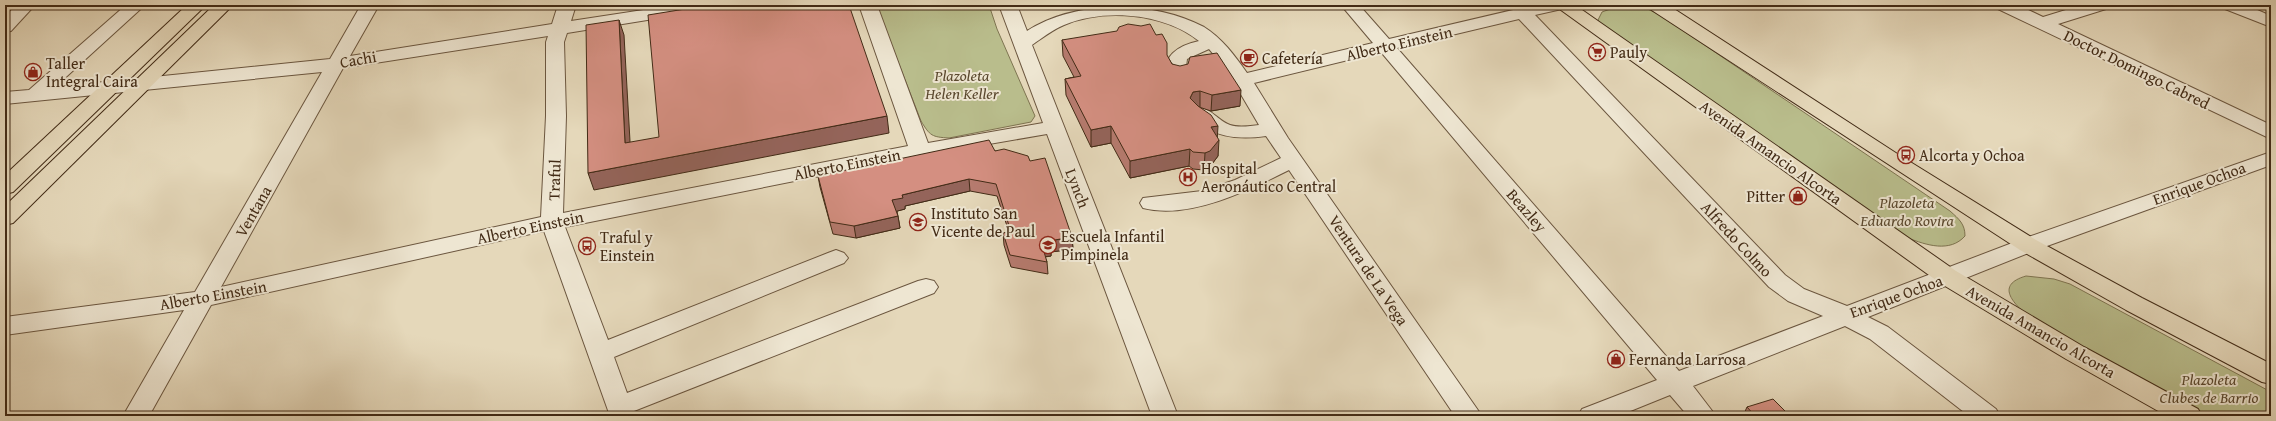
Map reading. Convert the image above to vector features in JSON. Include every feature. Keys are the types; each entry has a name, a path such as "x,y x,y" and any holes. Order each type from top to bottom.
{"main road":[{"path":"5,187 197,5"},
{"path":"5,218 224,5"},
{"name":"Avenida Amancio Alcorta","path":"1563,5 1948,277 2075,353 2189,416"},
{"path":"1656,5 1892,159 2028,245 2134,304 2271,375"}],"street":[{"path":"5,27 26,5"},
{"path":"35,95 136,5"},
{"name":"Ventana","path":"136,416 204,299 370,5"},
{"name":"Traful","path":"567,5 555,42 556,116 552,222 622,411"},
{"name":"Cachi","path":"5,98 304,69 709,5"},
{"path":"868,5 920,150"},
{"name":"Lynch","path":"1008,5 1024,42 1054,127 1165,416"},
{"name":"Beazley","path":"1350,5 1387,46 1703,416"},
{"name":"Alberto Einstein","path":"1241,80 1524,14 1556,5"},
{"name":"Doctor Domingo Cabred","path":"2004,5 2271,133"},
{"path":"2042,23 2100,5"},
{"path":"2231,5 2271,22"},
{"name":"Ventura de La Vega","path":"1024,42 1063,19 1119,11 1158,15 1196,30 1213,43 1241,80 1272,129 1469,416"},
{"name":"Alfredo Colmo","path":"1524,14 1777,281 1796,295 1845,315 1879,333 1987,416"},
{"path":"1179,75 1176,65 1177,58 1182,53 1190,48 1213,43"},
{"path":"1201,113 1211,123 1223,130 1241,132 1272,129"},
{"name":"Alberto Einstein","path":"5,326 204,299 552,222 920,150 1054,127"},
{"name":"Enrique Ochoa","path":"1590,416 1676,384 1845,315 1948,277 2028,245 2271,158"},
{"path":"1151,204 1183,203 1219,193 1294,160"},
{"path":"600,353 836,258"},
{"path":"622,411 926,287"}],"green space":[{"name":"Plazoleta Helen Keller","path":"876,5 989,5 997,29 1035,116 1031,122 949,138 935,136 929,133 921,121"},
{"name":"Plazoleta Eduardo Rovira","path":"1621,5 1641,7 1660,15 1950,211 1961,222 1964,228 1965,236 1959,241 1945,246 1930,245 1908,238 1601,25 1598,20 1602,12"},
{"name":"Plazoleta Clubes de Barrio","path":"2026,276 2054,279 2070,284 2271,392 2271,416 2205,416 2029,317 2017,306 2010,295 2009,289 2011,284"}],"building":[{"path":"710,5 849,5 887,116 588,173 586,25 619,20 625,143 659,137 648,15"},
{"path":"1128,24 1141,26 1150,24 1156,35 1162,34 1167,43 1167,55 1172,64 1180,66 1188,64 1190,57 1217,53 1241,90 1212,95 1200,91 1193,92 1190,98 1211,115 1218,126 1211,127 1219,140 1210,151 1205,153 1193,152 1190,149 1130,161 1111,126 1091,130 1065,79 1081,76 1062,40 1117,31 1119,27"},
{"path":"989,140 995,151 1004,149 1028,156 1030,161 1045,158 1072,237 1049,241 1050,244 1042,245 1047,262 1010,255 1003,233 1011,232 996,184 969,179 902,195 903,198 892,200 898,216 854,226 830,222 818,176"},
{"path":"1773,399 1790,416 1755,416 1747,407"}],"place":[{"name":"Pauly","path":"1597,52"},
{"name":"Cafetería","path":"1249,58"},
{"name":"Taller Integral Caira","path":"33,72"},
{"name":"Alcorta y Ochoa","path":"1906,155"},
{"name":"Hospital Aeronáutico Central","path":"1188,177"},
{"name":"Pitter","path":"1798,196"},
{"name":"Instituto San Vicente de Paul","path":"918,222"},
{"name":"Escuela Infantil Pimpinela","path":"1048,245"},
{"name":"Traful y Einstein","path":"587,246"},
{"name":"Fernanda Larrosa","path":"1616,359"}]}
